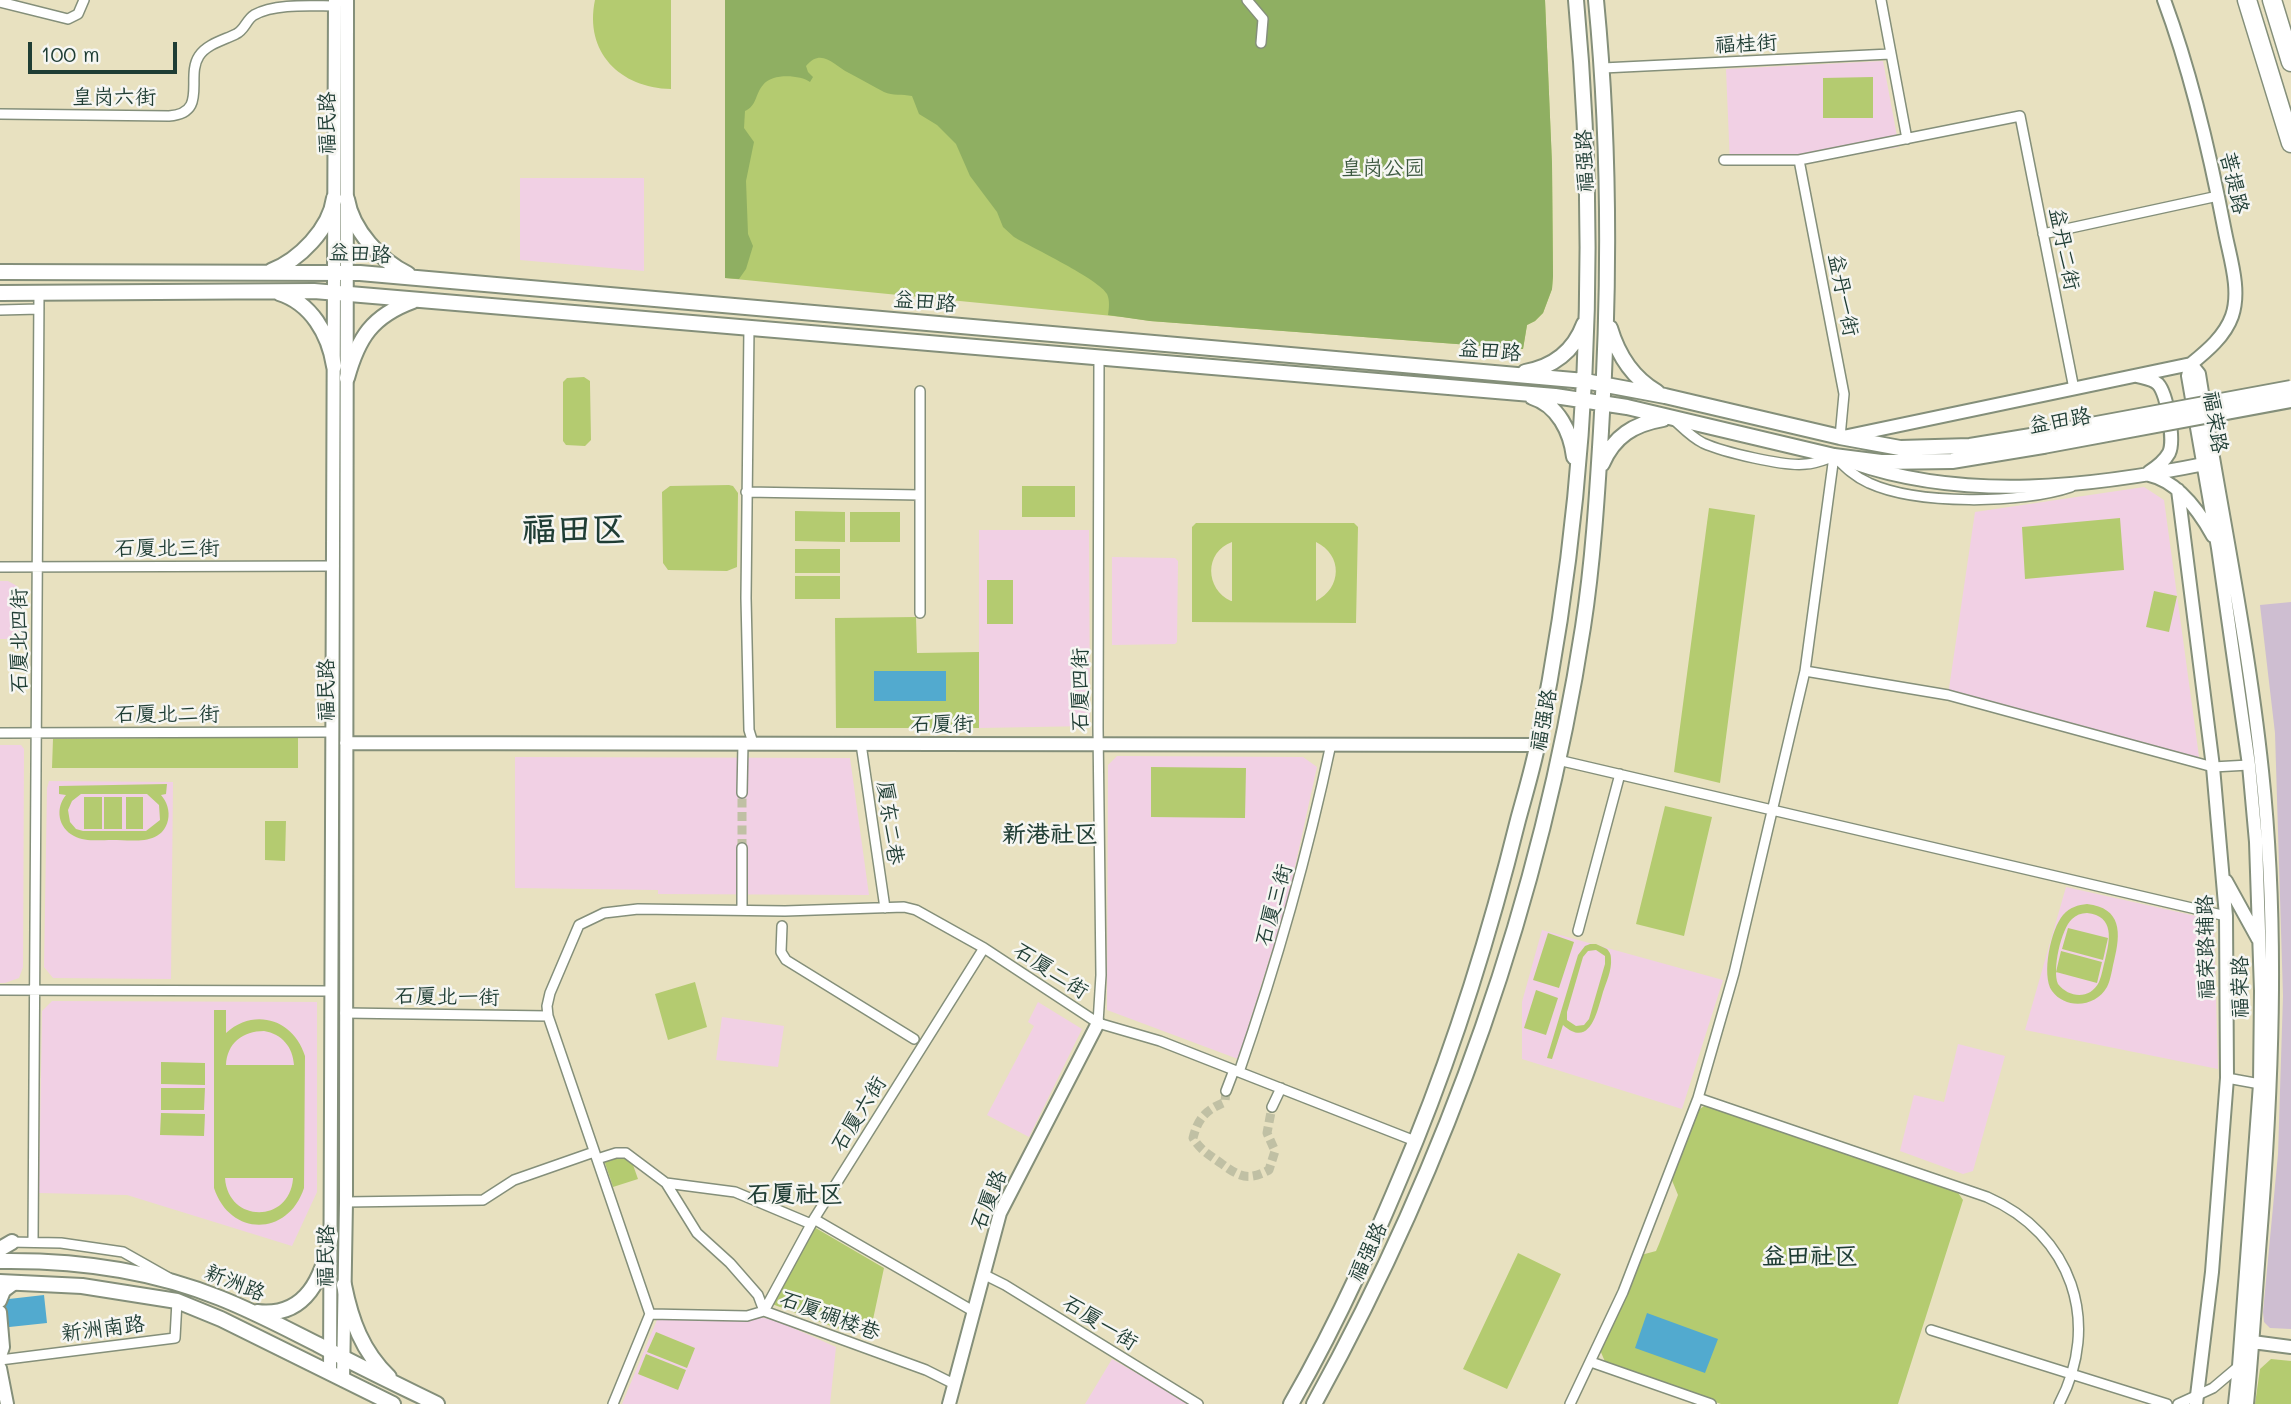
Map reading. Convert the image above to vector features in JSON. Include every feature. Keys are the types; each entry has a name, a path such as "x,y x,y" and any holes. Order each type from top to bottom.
{"highway":[{"path":"2234,0 2284,115"},
{"path":"2247,0 2291,143"},
{"path":"2272,0 2291,62"}],"main road":[{"name":"福民路","path":"344,1380 347,378 341,293 341,199 347,0"},
{"name":"福强路","path":"1291,1404 1363,1264 1453,1043 1485,940 1538,745 1564,592 1585,381 1588,312 1586,162 1583,71 1576,0"},
{"name":"福强路","path":"1314,1404 1402,1232 1460,1091 1520,911 1558,760 1583,629 1591,567 1604,384 1607,162 1603,68 1596,0"},
{"name":"菩提路","path":"2164,0 2182,48 2234,273 2232,316 2208,351 2191,364"},
{"name":"福民路","path":"335,3 341,199"},
{"path":"267,272 287,263 318,234 341,199 378,253 402,271 423,279"},
{"name":"益田路","path":"0,272 341,272 1513,374 1604,384 1900,448 2040,440 2291,400"},
{"path":"271,290 293,298 315,318 328,341 334,366"},
{"name":"益田路","path":"0,293 271,290 341,293 1521,393 1603,403 1671,417 1834,456 1882,473 1941,483 2032,486 2080,484 2208,464"},
{"name":"福民路","path":"330,1372 334,366 341,293"},
{"path":"347,378 353,355 370,327 382,316 418,299"},
{"path":"1513,374 1534,371 1563,355 1576,342 1588,312"},
{"path":"1607,316 1618,348 1627,364 1648,386 1665,396"},
{"name":"益田路","path":"1840,437 2191,364"},
{"name":"福荣路","path":"2191,364 2188,376 2230,547 2262,771 2267,839 2272,993 2270,1107 2247,1341 2239,1366 2235,1404"},
{"path":"2135,376 2157,383 2164,394 2172,441 2169,452 2160,465 2146,474"},
{"name":"益田路","path":"1834,456 1881,462 1952,461 2291,388"},
{"path":"1521,393 1538,399 1560,418 1568,432 1577,476"},
{"path":"1598,479 1606,454 1625,432 1638,425 1671,417"},
{"name":"福荣路","path":"2208,464 2249,765 2256,842 2260,942 2260,1084 2247,1341 2247,1404"},
{"path":"2146,474 2158,477 2178,490 2205,522 2218,548"},
{"name":"福荣路辅路","path":"2178,490 2213,767 2226,916 2227,1078 2212,1272 2197,1400"},
{"name":"石厦街","path":"346,743 1538,745"},
{"path":"2224,877 2260,942"},
{"name":"石厦路","path":"949,1404 1000,1213 1098,1023"},
{"path":"253,1312 277,1312 289,1308 309,1294 321,1276 331,1236"},
{"name":"新洲路","path":"0,1261 87,1265 186,1286 253,1312 436,1404"},
{"name":"新洲路","path":"0,1282 82,1286 182,1303 221,1319 393,1404"},
{"path":"0,1301 4,1291 16,1282"},
{"path":"345,1284 349,1308 363,1345 372,1359 398,1385"},
{"path":"182,1303 186,1286"},
{"path":"0,1312 1,1355"},
{"path":"2247,1341 2291,1347"},
{"path":"0,1368 8,1404"}],"street":[{"path":"0,2 63,18 78,14 84,0"},
{"path":"1247,0 1263,19 1261,43"},
{"path":"1724,160 1799,160 1907,139 1881,0"},
{"name":"皇岗六街","path":"0,114 176,116 192,103 197,61 212,45 239,33 254,16 295,6 335,3"},
{"name":"福桂街","path":"1603,68 1890,54"},
{"name":"益丹二街","path":"1907,139 2020,116 2074,389"},
{"name":"益丹一街","path":"1799,160 1844,394 1840,437"},
{"path":"2043,234 2218,197"},
{"name":"石厦北四街","path":"33,1242 39,293"},
{"path":"0,310 39,309"},
{"path":"743,793 749,737 746,492 749,327"},
{"name":"石厦四街","path":"1098,1023 1101,975 1098,744 1099,357"},
{"path":"920,391 920,613"},
{"path":"1570,1404 1623,1292 1698,1098 1734,973 1805,671 1834,456"},
{"path":"746,492 920,495"},
{"name":"石厦北三街","path":"0,567 334,566"},
{"path":"1805,671 1948,695 2213,767 2249,765"},
{"name":"石厦北二街","path":"0,733 333,732"},
{"name":"厦东二巷","path":"861,744 885,908"},
{"name":"石厦三街","path":"1226,1091 1267,991 1292,910 1331,744"},
{"path":"1558,760 2226,916"},
{"path":"1578,931 1620,774"},
{"path":"742,848 742,910"},
{"name":"石厦二街","path":"548,1016 548,1000 553,985 579,925 604,913 904,907 922,912 984,948 1098,1023 1160,1041 1415,1141"},
{"path":"782,926 781,954 786,960 914,1039"},
{"name":"石厦六街","path":"764,1311 812,1221 984,948"},
{"path":"0,990 332,991"},
{"name":"石厦北一街","path":"345,1013 548,1016"},
{"path":"548,1016 650,1314 613,1404"},
{"path":"2227,1078 2260,1084"},
{"path":"1272,1107 1280,1088"},
{"path":"1698,1098 1987,1197 2025,1218 2054,1250 2073,1289 2079,1331 2072,1374 2059,1404"},
{"name":"石厦碉楼巷","path":"346,1202 483,1200 514,1180 595,1155 626,1153 666,1183 696,1233 730,1264 758,1295 764,1311 926,1370 954,1384"},
{"path":"666,1183 735,1192 812,1221 973,1311"},
{"path":"4,1244 33,1242 92,1246 123,1252 186,1286"},
{"name":"石厦一街","path":"983,1274 1198,1404"},
{"name":"新洲南路","path":"1,1355 175,1338 182,1303"},
{"path":"650,1314 747,1316 764,1311"},
{"path":"1931,1330 2167,1404"},
{"path":"1591,1362 1711,1404"},
{"path":"2178,1404 2197,1400 2239,1366"}],"shaded area":[{"path":"1883,61 1899,147 1806,163 1730,164 1726,69"},
{"path":"520,178 644,178 644,271 520,260"},
{"path":"2144,487 2164,500 2200,764 1948,695 1975,512"},
{"path":"979,530 1089,530 1090,726 979,728"},
{"path":"1112,557 1175,558 1178,561 1175,644 1112,645"},
{"path":"0,581 8,581 21,592 21,623 15,639 0,639"},
{"path":"2291,602 2291,1329 2270,1328 2264,1322 2263,1312 2278,1154 2283,996 2275,733 2260,605"},
{"path":"0,745 21,745 24,749 23,967 19,978 5,983 0,983"},
{"path":"1117,756 1303,757 1317,767 1287,903 1238,1059 1107,1010 1108,765"},
{"path":"515,757 850,758 869,895 658,894 658,890 515,888"},
{"path":"49,781 173,782 171,979 53,978 44,967"},
{"path":"2066,887 2214,920 2218,1069 2025,1030"},
{"path":"1542,930 1723,980 1682,1109 1522,1059 1522,1002"},
{"path":"52,1001 317,1002 317,1192 292,1246 127,1195 39,1193 42,1011"},
{"path":"1038,1002 1082,1029 1029,1137 987,1115 1034,1026 1028,1022"},
{"path":"722,1017 784,1026 778,1067 716,1060"},
{"path":"1958,1044 2005,1056 1973,1171 1963,1174 1900,1151 1914,1095 1944,1102"},
{"path":"759,1317 775,1320 836,1347 830,1404 622,1404 657,1320"},
{"path":"1112,1359 1191,1404 1085,1404"}],"green space":[{"path":"595,0 671,0 671,89 636,82 610,64 595,36"},
{"name":"皇岗公园","path":"725,0 1545,0 1552,164 1552,289 1543,313 1527,325 1523,349 1150,321 725,278"},
{"name":"皇岗公园","path":"725,0 1545,0 1552,164 1552,289 1543,313 1527,325 1523,349 1150,321 1108,315 1109,299 1102,288 1079,272 1014,237 1003,227 997,212 970,176 956,144 937,125 919,114 912,96 884,92 823,58 817,58 806,66 813,77 810,82 793,77 773,78 760,88 752,106 745,111 744,128 754,142 746,181 748,234 753,246 746,269 739,279 725,278"},
{"path":"1873,77 1873,118 1823,118 1823,78"},
{"path":"584,377 590,381 591,440 585,446 566,445 563,441 563,382 567,378"},
{"path":"729,485 738,493 737,567 727,571 668,570 663,563 662,492 670,486"},
{"path":"1022,486 1075,486 1075,517 1022,517"},
{"path":"1709,508 1755,515 1720,783 1674,772"},
{"path":"795,511 845,512 845,542 795,541"},
{"path":"850,512 900,512 900,542 850,542"},
{"path":"2120,518 2124,570 2025,579 2022,527"},
{"path":"1196,523 1354,523 1358,527 1356,623 1192,622 1192,527","holes":["1232,542 1232,601 1231,601 1216,588 1211,571 1216,554","1316,542 1331,555 1336,572 1331,588 1316,601"]},
{"path":"795,549 840,549 840,573 795,573"},
{"path":"795,576 840,576 840,599 795,599"},
{"path":"987,580 1013,580 1013,624 987,624"},
{"path":"2154,591 2177,596 2169,632 2146,627"},
{"path":"916,617 917,653 979,652 979,728 836,728 835,618"},
{"path":"298,737 298,768 52,768 53,739"},
{"path":"1151,767 1246,768 1245,818 1151,817"},
{"path":"167,784 166,794 161,795 168,807 168,820 160,834 145,840 78,838 64,828 62,823 59,812 66,795 59,794 59,786","holes":["81,794 147,794 159,805 160,820 146,831 83,831 76,829 70,822 68,810 72,801"]},
{"path":"84,797 102,797 102,829 84,829"},
{"path":"104,797 122,797 122,829 104,829"},
{"path":"126,797 143,797 143,829 126,829"},
{"path":"1665,806 1712,817 1684,936 1636,924"},
{"path":"265,821 286,821 285,861 265,860"},
{"path":"2087,904 2098,906 2113,916 2118,941 2107,987 2096,999 2081,1004 2065,1001 2052,991 2047,964 2051,941 2063,915 2074,907","holes":["2085,913 2096,915 2106,924 2109,937 2101,977 2090,992 2073,994 2063,989 2056,978 2061,940 2075,916"]},
{"path":"2068,928 2108,938 2103,960 2062,949"},
{"path":"1548,933 1574,942 1559,988 1533,980"},
{"path":"1596,944 1607,949 1611,956 1610,972 1595,1018 1586,1030 1580,1033 1563,1025 1552,1059 1547,1058 1578,955 1585,946","holes":["1596,950 1605,956 1589,1019 1584,1025 1576,1026 1567,1020 1567,1012 1583,957 1588,951"]},
{"path":"2061,951 2102,962 2097,983 2056,972"},
{"path":"695,982 707,1027 668,1040 655,994"},
{"path":"1536,990 1558,998 1546,1035 1524,1028"},
{"path":"214,1010 226,1010 226,1033 237,1025 261,1019 283,1026 300,1044 305,1056 304,1188 296,1204 285,1216 259,1225 233,1216 222,1204 214,1188","holes":["264,1031 285,1042 294,1065 226,1065 229,1050 238,1040 249,1033","225,1178 293,1178 293,1179 289,1194 281,1204 271,1210 259,1212 247,1210 236,1203 229,1193"]},
{"path":"161,1062 205,1063 205,1085 161,1084"},
{"path":"161,1088 205,1088 204,1110 161,1110"},
{"path":"1709,1103 1954,1187 1963,1200 1898,1404 1721,1404 1606,1364 1600,1350 1641,1255 1656,1251 1678,1195 1671,1178 1698,1110"},
{"path":"161,1113 205,1114 204,1136 160,1135"},
{"path":"616,1156 632,1162 638,1179 613,1187 604,1160"},
{"path":"814,1227 884,1268 872,1324 868,1326 850,1321 847,1332 772,1304"},
{"path":"1518,1253 1561,1274 1507,1389 1463,1369"},
{"path":"656,1332 695,1348 687,1368 647,1352"},
{"path":"646,1354 686,1370 678,1390 638,1374"},
{"path":"2271,1359 2291,1361 2291,1404 2255,1404 2260,1369"}],"water":[{"path":"874,671 946,671 946,701 874,701"},
{"path":"44,1295 47,1323 0,1328 0,1300"},
{"path":"1647,1313 1718,1339 1705,1373 1635,1348"}],"tunnel":[{"path":"742,793 742,848"},
{"path":"1226,1091 1225,1102 1204,1116 1197,1125 1193,1138 1206,1152 1239,1175 1255,1176 1269,1170 1275,1151 1267,1133 1272,1107"}],"district":[{"name":"福田区","path":"574,530"},
{"name":"新港社区","path":"1050,835"},
{"name":"石厦社区","path":"795,1195"},
{"name":"益田社区","path":"1810,1257"}]}
